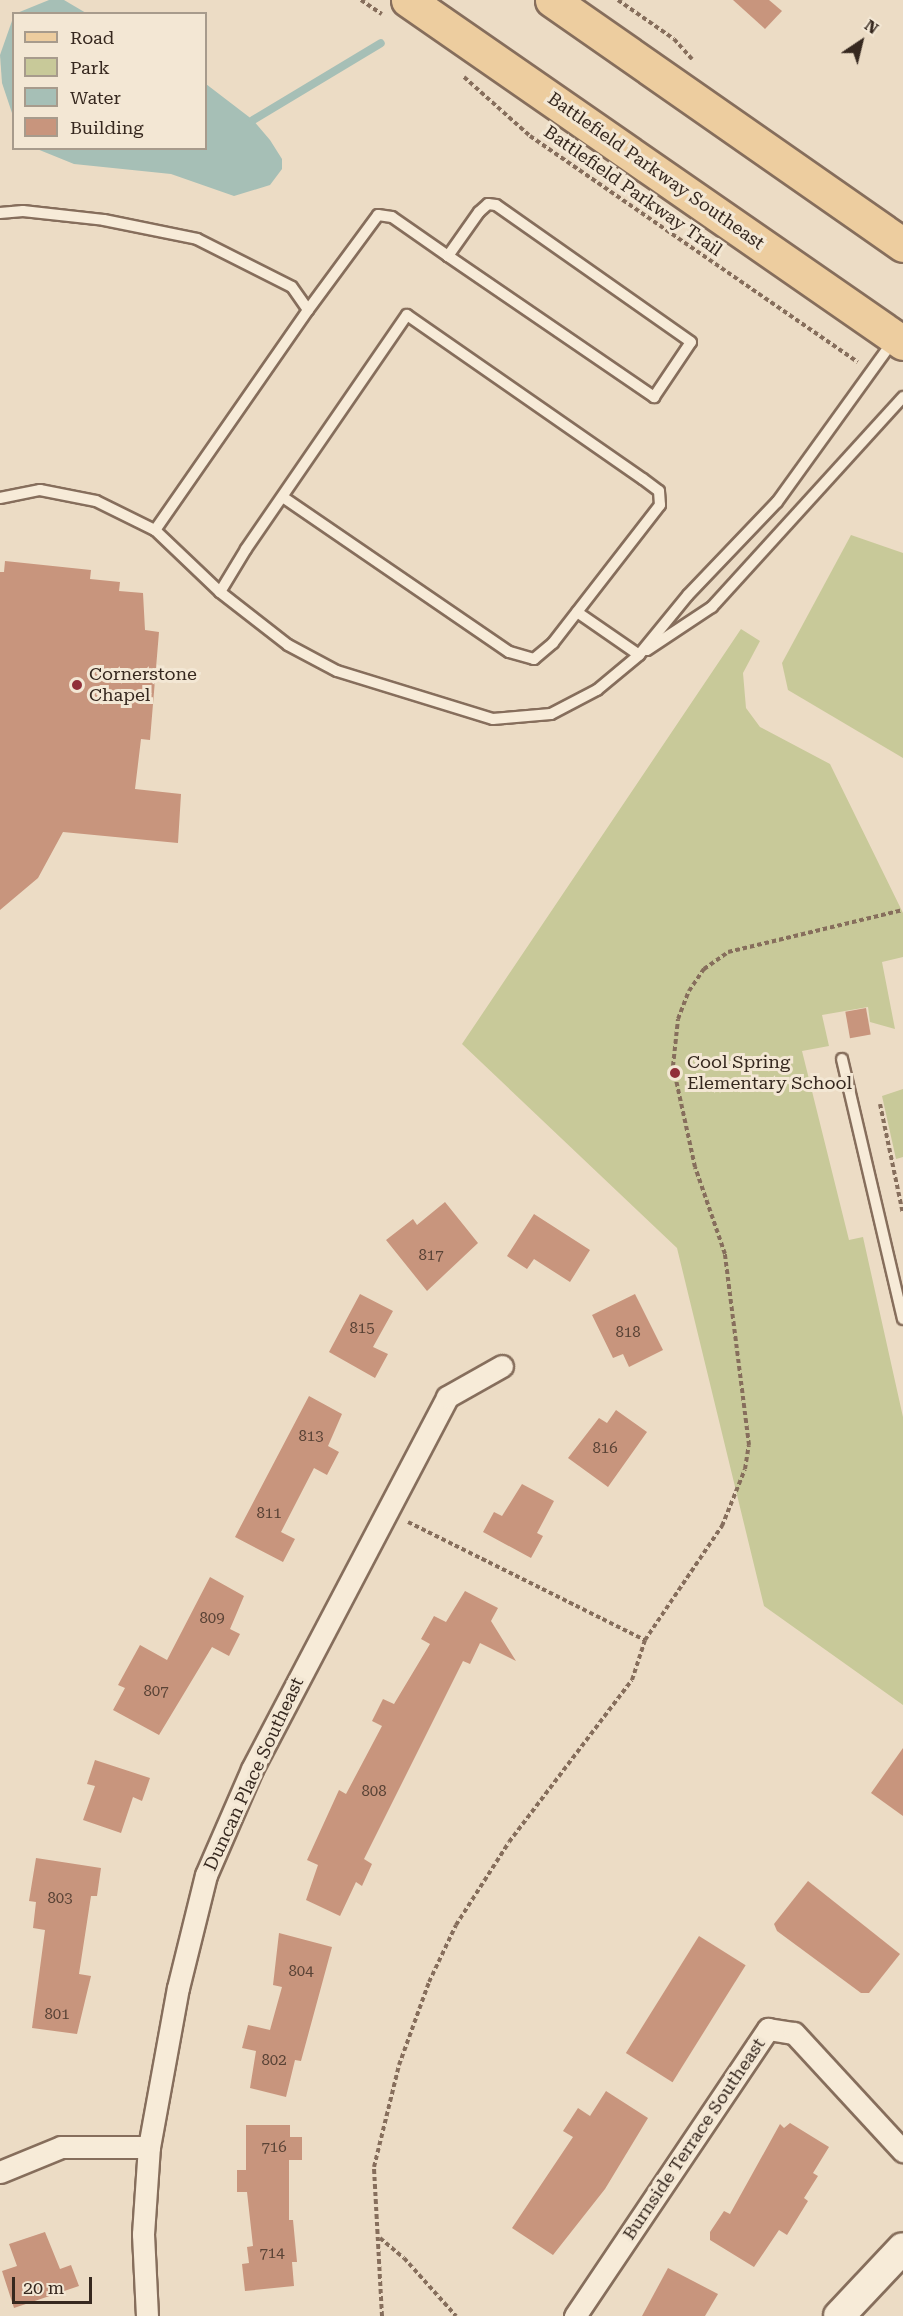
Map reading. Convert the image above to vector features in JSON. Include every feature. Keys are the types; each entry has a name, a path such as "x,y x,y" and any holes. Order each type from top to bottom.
{"main road":[{"path":"552,0 903,245"},
{"name":"Battlefield Parkway Southeast","path":"399,10 901,336"}],"street":[{"name":"Duncan Place Southeast","path":"147,2316 143,2234 149,2146 178,1988 206,1875 252,1769 447,1397 502,1366"},
{"name":"Burnside Terrace Southeast","path":"575,2316 768,2028 794,2033 903,2151"},
{"path":"0,2172 61,2147 149,2146"},
{"path":"839,2316 903,2248"}],"lane":[{"path":"155,530 308,310 378,215 392,217 448,256 654,397 692,342 496,205 488,204 479,212 448,256"},
{"path":"0,213 23,211 104,219 197,239 292,287 308,310"},
{"path":"220,592 283,497 407,315 659,491 660,505 577,612 534,659 509,652 283,497"},
{"path":"639,655 688,595 777,502 871,371 901,336"},
{"path":"0,498 40,490 96,501 155,530 220,592 288,645 337,671 493,719 551,714 597,690 639,655 712,607 903,397"},
{"path":"577,612 639,655"},
{"path":"842,1059 903,1319"}],"path":[{"path":"361,0 399,10"},
{"name":"Battlefield Parkway Trail","path":"461,74 530,136 871,371"},
{"path":"382,2316 380,2238 374,2167 399,2065 429,1982 456,1924 509,1842 632,1680 645,1640 723,1526 738,1495 749,1445 725,1254 695,1167 673,1066 678,1019 689,991 704,969 728,952 903,910"},
{"path":"880,1104 903,1214"},
{"path":"386,1511 645,1640"},
{"path":"380,2238 404,2258 456,2316"}],"green space":[{"path":"851,535 903,553 903,758 788,690 782,663"},
{"name":"Cool Spring Elementary School","path":"741,629 760,641 743,673 746,708 760,727 830,764 903,913 903,957 882,962 895,1029 870,1022 868,1007 822,1015 829,1046 802,1051 849,1240 863,1237 903,1417 903,1705 764,1606 677,1248 462,1044"},
{"path":"903,1089 903,1157 896,1159 882,1096"}],"water":[{"path":"49,0 64,0 84,12 19,12"},
{"path":"12,21 12,113 2,83 0,55"},
{"path":"207,85 253,120 282,159 282,169 270,185 234,196 171,174 74,164 39,150 207,150"}],"building":[{"path":"733,0 769,0 782,11 765,29"},
{"name":"Cornerstone Chapel","path":"5,561 91,570 90,579 120,582 119,591 143,593 145,630 159,632 150,740 141,739 135,789 181,794 178,843 63,832 38,878 0,910 0,572 4,572"},
{"path":"866,1008 871,1035 850,1038 845,1012"},
{"path":"445,1202 478,1243 427,1291 386,1240 413,1219 417,1225"},
{"path":"534,1214 590,1250 570,1282 534,1259 527,1269 507,1256"},
{"path":"360,1294 393,1311 373,1347 388,1354 375,1378 329,1352"},
{"path":"635,1294 663,1350 629,1367 623,1354 613,1358 592,1315"},
{"path":"309,1396 342,1414 328,1446 339,1452 327,1475 314,1468 281,1532 295,1539 283,1562 235,1537"},
{"path":"616,1410 647,1432 608,1487 568,1458 599,1418 607,1423"},
{"path":"522,1484 554,1501 537,1533 543,1536 531,1558 483,1532 494,1512 502,1516"},
{"path":"210,1577 244,1596 230,1629 240,1634 229,1656 212,1647 159,1735 113,1710 125,1688 118,1685 140,1645 167,1660"},
{"path":"465,1591 498,1608 491,1621 516,1661 480,1643 470,1664 463,1661 364,1859 372,1864 362,1886 356,1882 340,1916 306,1900 318,1865 307,1860 339,1790 346,1794 382,1726 372,1721 383,1699 394,1704 430,1644 421,1639 434,1616 446,1622"},
{"path":"903,1748 903,1816 871,1793"},
{"path":"95,1760 150,1778 142,1801 133,1797 121,1833 83,1820 95,1786 87,1784"},
{"path":"36,1858 101,1868 97,1896 91,1896 79,1974 91,1976 77,2034 32,2028 45,1930 33,1928 36,1902 29,1901"},
{"path":"808,1881 900,1954 869,1993 861,1993 777,1931 774,1924"},
{"path":"279,1933 332,1947 301,2061 295,2060 286,2097 250,2088 256,2051 242,2048 248,2025 270,2030 282,1987 273,1985"},
{"path":"699,1936 746,1965 673,2082 626,2053"},
{"path":"606,2091 648,2118 605,2189 553,2255 512,2228 573,2137 563,2131 578,2108 590,2116"},
{"path":"790,2123 829,2147 813,2173 818,2176 804,2198 808,2201 787,2235 779,2230 754,2267 710,2240 710,2232 724,2211 730,2214 780,2124 784,2128"},
{"path":"246,2125 290,2125 290,2137 302,2137 302,2160 289,2160 289,2220 293,2220 297,2262 292,2262 294,2286 245,2291 242,2264 249,2263 247,2247 253,2246 247,2192 237,2192 237,2170 246,2170"},
{"path":"45,2232 60,2269 71,2265 79,2286 14,2308 2,2271 17,2266 9,2244"},
{"path":"668,2268 718,2294 705,2316 642,2316"}],"waterway":[{"path":"253,120 381,43"}],"place":[{"name":"Cornerstone Chapel","path":"77,685"},
{"name":"Cool Spring Elementary School","path":"675,1073"}]}
